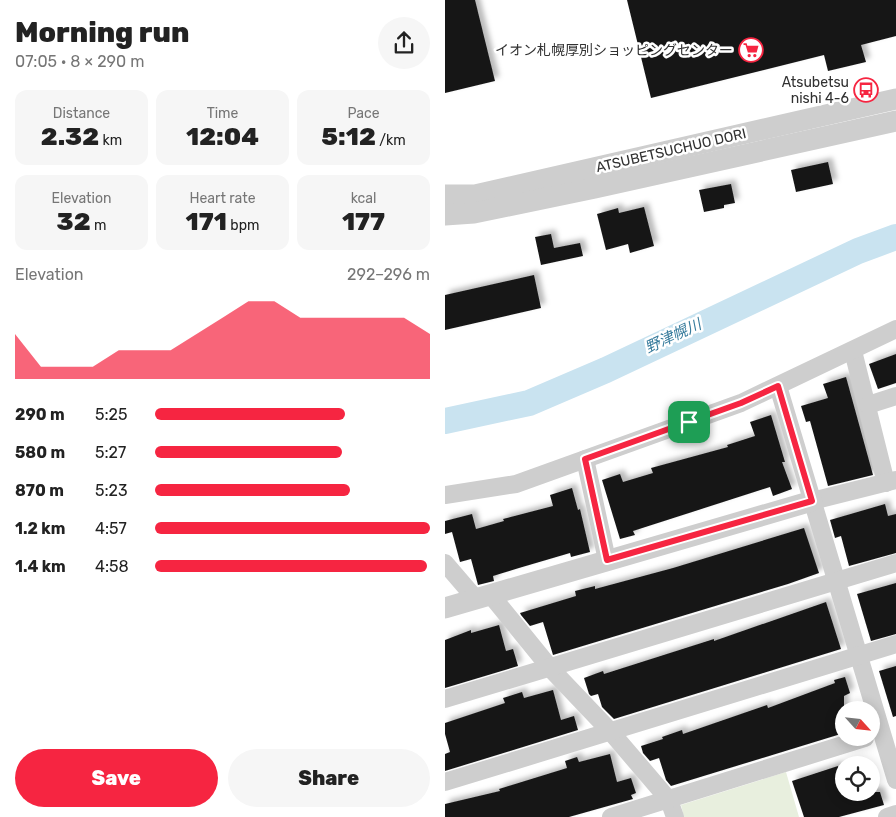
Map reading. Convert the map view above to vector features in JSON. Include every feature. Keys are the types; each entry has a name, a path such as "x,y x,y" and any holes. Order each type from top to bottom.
{"street":[{"name":"ATSUBETSUCHUO DORI","path":"445,195 475,195 896,99"},
{"name":"ATSUBETSUCHUO DORI","path":"445,215 474,213 595,188 896,121"},
{"path":"445,495 516,484 741,403 896,329"},
{"path":"445,608 812,501 891,481 853,351"},
{"path":"778,386 870,701"},
{"path":"868,405 896,396"},
{"path":"585,459 607,560"},
{"path":"445,563 482,596 610,732 672,809"},
{"path":"445,699 551,669 896,563"},
{"path":"445,782 896,644"},
{"path":"880,738 896,780"},
{"path":"611,817 672,809 843,746"},
{"path":"887,817 896,814"}],"green space":[{"path":"786,772 799,817 684,817 681,805"}],"building":[{"path":"445,0 475,0 495,81 445,93"},
{"name":"イオン札幌厚別ショッピングセンター","path":"627,0 896,0 896,36 861,45 866,62 828,71 824,55 651,98"},
{"path":"828,162 833,184 796,192 791,170"},
{"path":"731,184 735,203 724,205 724,208 704,212 699,190"},
{"path":"644,207 654,246 630,253 628,244 606,250 597,214 618,208 619,213"},
{"path":"551,234 554,248 580,243 583,256 541,265 535,237"},
{"path":"534,275 541,308 445,330 445,295"},
{"path":"896,354 896,383 878,389 869,364"},
{"path":"846,377 873,475 828,486 810,421 806,422 801,406 828,398 823,384"},
{"path":"771,415 785,462 782,462 792,489 773,496 770,487 633,531 635,535 620,539 602,480 620,474 623,482 653,473 651,468 728,447 727,445 755,436 750,422"},
{"path":"572,488 578,510 580,509 590,552 571,557 570,553 519,568 493,576 494,581 478,585 471,559 460,562 452,532 445,534 445,521 472,514 476,529 504,521 503,519 553,506 550,495"},
{"path":"885,504 888,516 896,514 896,553 849,566 841,536 835,538 830,520"},
{"path":"804,528 819,573 553,655 543,622 530,626 520,613 576,596 575,591 595,586 595,589 673,568"},
{"path":"896,583 896,634 871,641 857,594"},
{"path":"826,602 841,649 614,719 602,707 598,694 591,696 589,694 584,678 603,671 604,674 714,639 714,641"},
{"path":"499,625 506,651 513,649 518,666 445,688 445,640 471,630 471,633"},
{"path":"896,666 896,716 893,717 879,671"},
{"path":"845,677 850,693 844,696 844,701 835,701 835,736 671,786 666,780 659,758 650,761 643,753 641,746 663,739 662,737 682,730 683,734 767,705 768,708 835,683 834,680"},
{"path":"553,690 561,720 574,716 578,730 445,771 445,754 450,752 445,734 445,723 505,703 503,698 522,692 524,698"},
{"path":"610,754 617,782 631,778 636,793 631,795 633,799 569,817 445,817 445,804 500,791 499,789 567,768 565,761 577,757 579,762"},
{"path":"835,767 835,801 880,801 880,792 884,805 839,817 804,817 792,781"}],"waterway":[{"name":"野津幌川","path":"445,421 529,403 606,370 858,251 896,237"}],"place":[{"name":"イオン札幌厚別ショッピングセンター","path":"751,50"},
{"name":"Atsubetsu nishi 4-6","path":"866,90"}],"route":[{"path":"778,386 812,501 607,560 585,459 689,422 741,403 778,386"}]}
